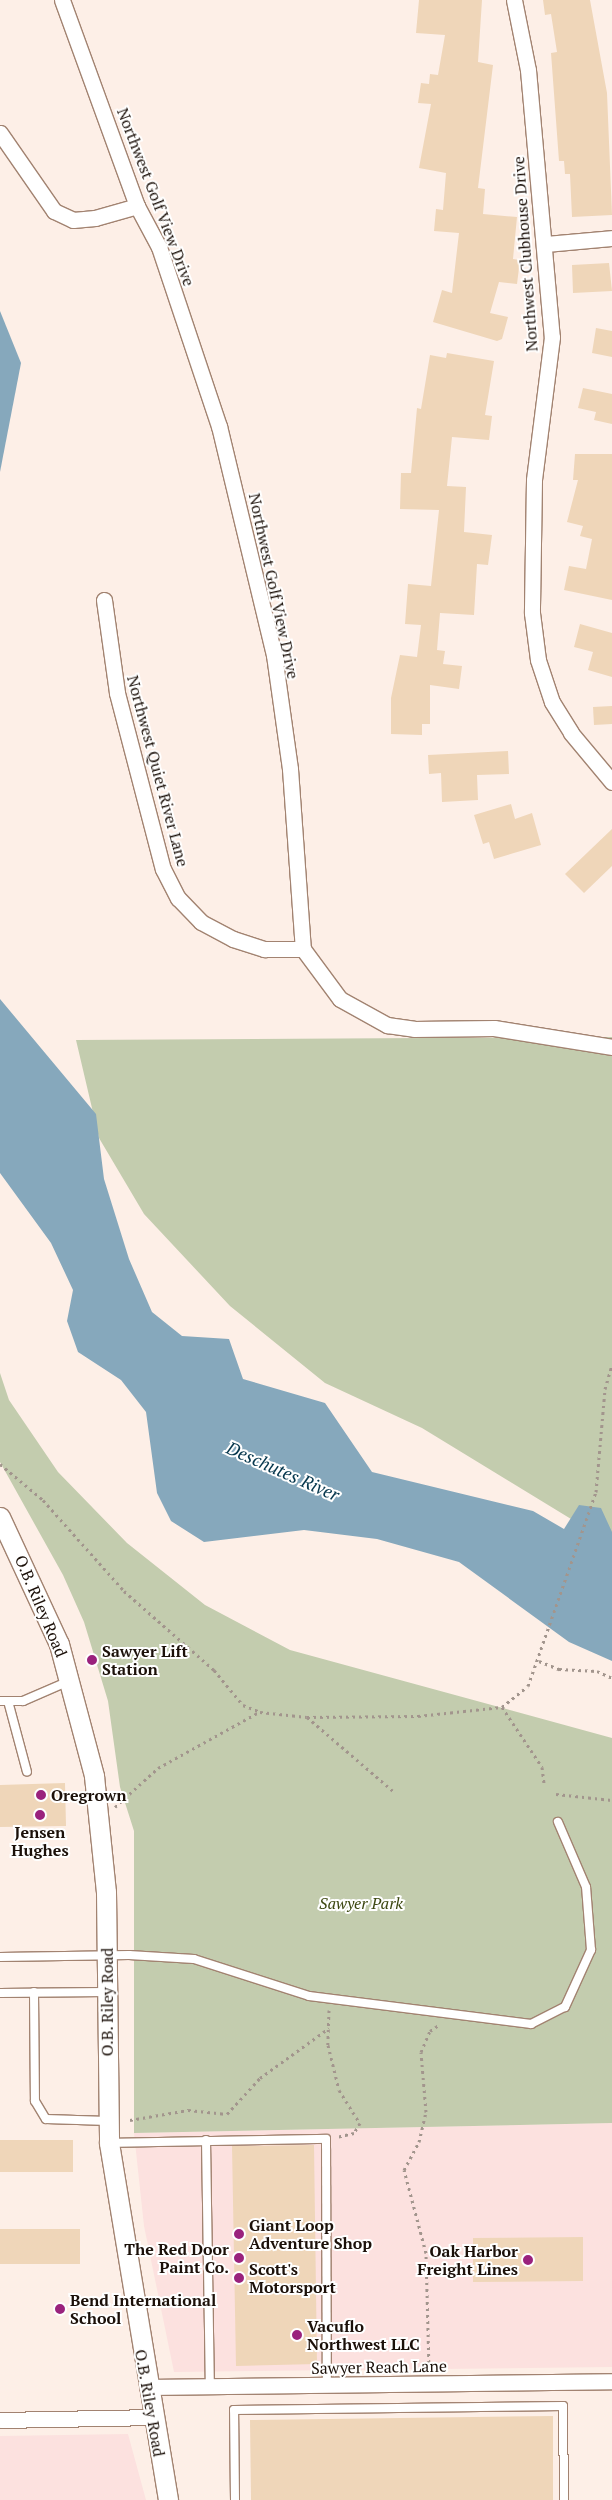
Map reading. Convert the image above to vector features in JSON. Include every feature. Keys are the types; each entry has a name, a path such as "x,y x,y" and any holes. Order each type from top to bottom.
{"street":[{"name":"Northwest Golf View Drive","path":"62,0 138,206 159,247 219,426 274,655 290,769 303,949"},
{"name":"Northwest Clubhouse Drive","path":"514,0 528,70 552,337 534,480 532,613 538,660 552,702 571,733 612,782"},
{"path":"0,133 54,211 73,220 95,218 138,206"},
{"path":"545,244 612,238"},
{"name":"Northwest Quiet River Lane","path":"104,600 119,703 163,869 178,898 201,922 233,939 264,949 303,949"},
{"path":"303,949 340,999 387,1025 530,1032 612,1047"},
{"name":"O.B. Riley Road","path":"0,1517 42,1603 71,1680 101,1818 106,1955 109,2144 147,2387 168,2500"},
{"name":"Sawyer Reach Lane","path":"147,2387 612,2381"},
{"path":"0,2420 153,2417"}],"lane":[{"path":"27,1772 4,1701 22,1701 71,1680"},
{"path":"0,1957 106,1955 194,1959 291,1992 531,2024 565,2007 576,1991 588,1962 591,1921 586,1887 558,1822"},
{"path":"34,1992 35,2101 46,2119 108,2121"},
{"path":"0,1993 106,1992"},
{"path":"109,2144 206,2140 326,2139 327,2385"},
{"path":"206,2140 210,2386"},
{"path":"235,2500 234,2410 563,2406 564,2500"}],"path":[{"path":"0,1464 43,1500 124,1591 214,1670 243,1705 260,1712 307,1717 418,1716 502,1707 528,1686 546,1644 596,1492 605,1389 612,1365"},
{"path":"538,1661 559,1669 597,1671 612,1678"},
{"path":"502,1707 542,1767 544,1784"},
{"path":"101,1818 158,1768 260,1712"},
{"path":"307,1717 393,1791"},
{"path":"556,1794 612,1800"},
{"path":"326,2139 354,2133 360,2123 338,2090 328,2028 330,1997"},
{"path":"430,2384 426,2253 404,2170 419,2142 426,2112 424,2040 457,2014"},
{"path":"130,2120 188,2110 227,2114 260,2078 328,2028"}],"shaded area":[{"path":"612,2123 612,2367 174,2372 144,2226 134,2133"},
{"path":"128,2434 146,2500 0,2500 0,2436"}],"green space":[{"path":"612,1037 612,1544 422,1428 325,1383 230,1306 144,1214 99,1138 76,1040"},
{"name":"Sawyer Park","path":"0,1373 9,1400 58,1472 127,1543 205,1605 290,1650 612,1738 612,2123 134,2133 134,1831 120,1787 108,1701 84,1622 63,1575 0,1462"}],"water":[{"path":"0,311 21,363 0,472"},
{"name":"Deschutes River","path":"0,999 96,1114 104,1179 129,1259 152,1312 182,1336 229,1339 243,1379 325,1403 372,1472 533,1511 564,1529 579,1505 601,1508 612,1532 612,1661 569,1642 459,1562 377,1539 304,1530 204,1542 171,1521 157,1493 146,1412 121,1380 78,1352 67,1321 73,1290 51,1243 0,1173"}],"building":[{"path":"419,0 482,0 478,62 493,65 478,188 485,189 483,214 517,217 513,259 520,260 517,284 499,282 490,313 508,317 502,339 497,341 433,322 442,290 452,293 459,233 434,231 436,209 443,210 446,173 419,168 431,104 418,103 421,83 429,84 430,74 438,75 445,35 416,33"},
{"path":"543,0 590,0 607,93 612,215 572,217 570,174 565,174 564,161 559,161 551,53 557,52 551,14 545,15"},
{"path":"609,263 612,291 573,293 572,265"},
{"path":"596,328 612,331 612,357 592,353"},
{"path":"447,353 494,361 485,415 492,416 489,440 452,437 447,486 466,487 464,532 492,535 488,565 477,564 474,615 440,613 437,650 445,651 443,664 462,666 459,689 430,685 430,724 422,724 422,735 391,734 391,698 400,655 417,657 421,625 405,624 408,584 431,586 439,510 400,509 401,473 411,473 417,408 421,409 430,355 446,358"},
{"path":"583,388 612,394 612,424 594,420 596,412 578,408"},
{"path":"575,454 612,454 612,600 564,590 569,566 586,569 592,539 580,536 583,526 567,522 578,480 573,480"},
{"path":"580,624 612,633 612,677 588,670 593,652 574,647"},
{"path":"612,706 612,724 594,725 593,707"},
{"path":"508,751 509,774 477,775 478,800 442,802 441,773 429,774 428,755"},
{"path":"511,804 515,819 532,813 541,845 494,859 489,842 483,844 474,815"},
{"path":"612,829 612,866 584,893 565,874"},
{"path":"65,1783 66,1826 0,1827 0,1785"},
{"path":"0,2140 73,2140 73,2172 0,2172"},
{"path":"314,2145 317,2364 236,2366 232,2146"},
{"path":"0,2229 80,2229 80,2264 0,2264"},
{"name":"Oak Harbor Freight Lines","path":"583,2237 583,2281 473,2282 473,2238"},
{"path":"553,2416 553,2500 251,2500 250,2420"}],"place":[{"name":"Sawyer Lift Station","path":"92,1660"},
{"name":"Oregrown","path":"41,1795"},
{"name":"Jensen Hughes","path":"40,1815"},
{"name":"Giant Loop Adventure Shop","path":"239,2234"},
{"name":"The Red Door Paint Co.","path":"239,2258"},
{"name":"Oak Harbor Freight Lines","path":"528,2260"},
{"name":"Scott's Motorsport","path":"239,2278"},
{"name":"Bend International School","path":"60,2309"},
{"name":"Vacuflo Northwest LLC","path":"297,2335"}]}
